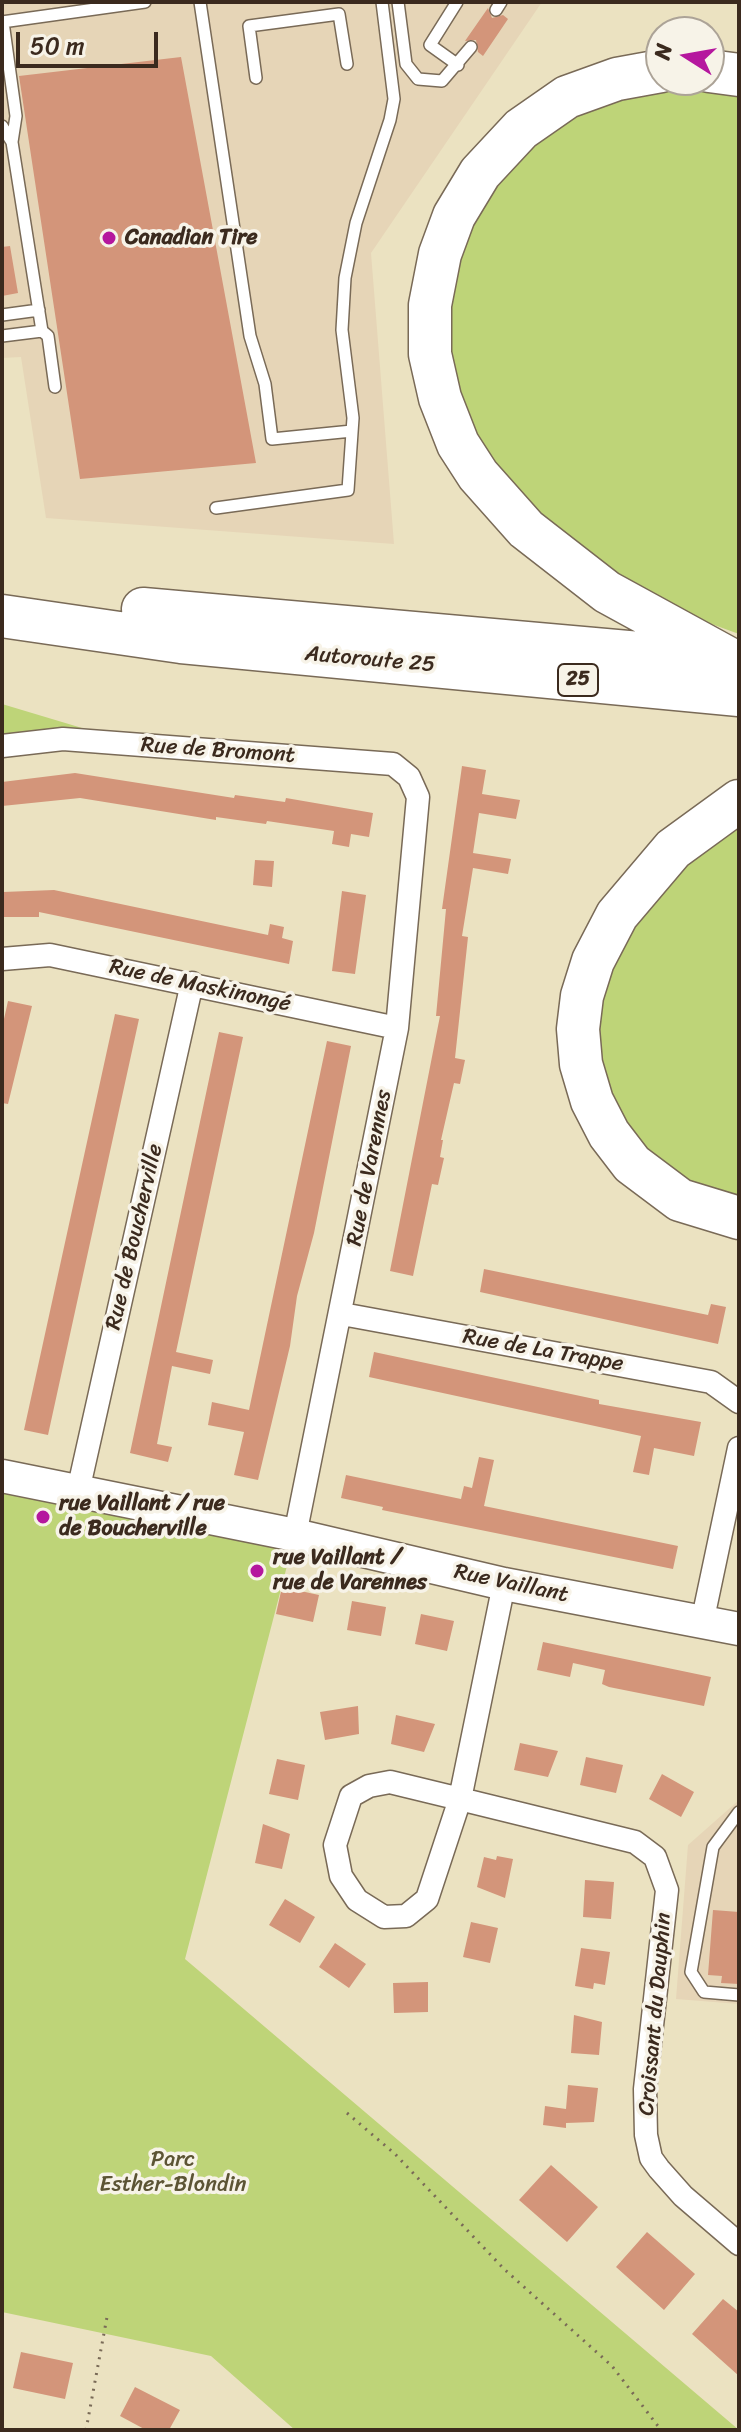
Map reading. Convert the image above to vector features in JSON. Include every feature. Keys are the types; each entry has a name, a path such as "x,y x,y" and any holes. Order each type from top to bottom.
{"highway":[{"path":"645,74 617,79 567,97 521,129 480,173 454,216 440,254 430,305 430,354 440,398 458,444 478,475 526,529 607,592 738,673"},
{"name":"Autoroute 25","path":"2,586 144,609 738,673"},
{"name":"Autoroute 25","path":"2,616 181,642 738,673"},
{"path":"2,635 181,642"},
{"path":"739,801 673,849 624,906 593,961 582,996 578,1029 581,1064 592,1101 609,1134 632,1164 680,1200 739,1218"}],"street":[{"name":"Rue de Bromont","path":"2,746 63,739 393,764 409,777 418,797"},
{"name":"Rue de Varennes","path":"295,1535 342,1314 397,1028 418,797"},
{"name":"Rue de Maskinongé","path":"2,959 50,955 397,1028"},
{"name":"Rue de Boucherville","path":"78,1491 192,983"},
{"name":"Rue de La Trappe","path":"342,1314 711,1382 739,1402"},
{"path":"702,1623 739,1448"},
{"name":"Rue Vaillant","path":"2,1476 295,1535 504,1584 739,1629"},
{"path":"460,1799 390,1782 369,1786 351,1796 335,1845 341,1876 357,1900 384,1917 406,1916 427,1899 460,1799 504,1584"},
{"name":"Croissant du Dauphin","path":"460,1799 635,1842 655,1857 667,1890 645,2089 646,2135 651,2158 659,2169 683,2196 739,2244"}],"lane":[{"path":"55,387 48,336 42,331 12,142 16,116 3,22 145,2"},
{"path":"200,2 252,348 265,384 272,439 352,431"},
{"path":"216,508 348,490 352,431 342,330 345,278 356,223 394,99 382,2"},
{"path":"398,2 406,64 412,76 426,82 442,81 471,47"},
{"path":"457,2 430,45 458,65"},
{"path":"256,78 249,26 339,14 347,64"},
{"path":"2,126 12,142"},
{"path":"2,315 39,310"},
{"path":"2,336 42,331"},
{"path":"739,1812 713,1847 691,1972 704,1992 739,1995"}],"path":[{"path":"347,2113 395,2154 504,2269 612,2366 661,2430"},
{"path":"86,2430 107,2317"}],"shaded area":[{"path":"2,2 542,2 371,253 394,544 46,518 21,357 2,358"},
{"path":"739,1800 739,2004 676,1999 688,1845"}],"green space":[{"path":"645,88 645,96 725,96 725,90 739,94 739,634 662,606 525,511 458,407 445,305 477,199 558,117"},
{"path":"2,704 82,728 2,738"},
{"path":"739,818 739,1203 682,1185 603,1103 594,992 648,889"},
{"name":"Parc Esther-Blondin","path":"2,1476 295,1535 185,1959 739,2430 295,2430 211,2356 2,2312"}],"building":[{"path":"488,8 492,18 503,15 508,19 483,56 478,52 476,40 465,41"},
{"path":"181,57 256,463 80,479 19,76"},
{"path":"10,246 18,293 2,296 2,247"},
{"path":"462,766 486,770 482,794 520,800 516,819 479,813 473,853 511,859 508,874 473,868 462,936 468,937 455,1058 465,1060 460,1084 454,1083 441,1140 440,1157 444,1158 438,1185 432,1184 413,1276 390,1271 440,1016 436,1016 446,909 442,909"},
{"path":"75,773 234,798 235,795 285,802 286,798 373,813 369,837 351,834 349,847 332,844 334,831 267,821 266,824 216,817 216,820 80,798 2,806 2,782"},
{"path":"255,860 274,861 272,887 253,885"},
{"path":"54,890 268,935 270,924 284,927 282,938 293,941 289,964 39,912 39,917 4,917 3,892"},
{"path":"342,891 366,895 355,974 332,971"},
{"path":"8,1001 32,1006 8,1104 2,1103 2,1028"},
{"path":"115,1014 139,1019 48,1435 24,1430"},
{"path":"219,1032 243,1037 176,1352 213,1360 210,1374 172,1366 157,1444 172,1447 168,1462 130,1453"},
{"path":"327,1041 351,1046 314,1233 297,1296 290,1346 258,1480 234,1475 244,1432 208,1425 212,1402 249,1410"},
{"path":"484,1269 708,1315 711,1304 726,1307 718,1344 480,1292"},
{"path":"374,1352 599,1400 599,1404 701,1422 694,1456 654,1448 649,1475 633,1472 641,1436 369,1377"},
{"path":"479,1457 494,1460 484,1506 678,1546 673,1569 382,1510 383,1507 341,1498 346,1475 461,1499 464,1486 472,1488"},
{"path":"282,1587 319,1595 313,1622 276,1614"},
{"path":"352,1601 386,1607 381,1636 347,1630"},
{"path":"421,1614 454,1621 447,1651 415,1644"},
{"path":"543,1642 711,1677 704,1706 609,1687 602,1684 605,1670 573,1663 570,1677 537,1670"},
{"path":"358,1706 359,1734 325,1740 320,1712"},
{"path":"396,1715 435,1724 424,1752 391,1744"},
{"path":"520,1743 558,1751 548,1777 514,1770"},
{"path":"586,1757 623,1765 616,1793 580,1785"},
{"path":"277,1759 305,1765 298,1800 269,1794"},
{"path":"662,1774 694,1792 681,1817 649,1799"},
{"path":"263,1824 290,1834 282,1869 255,1863"},
{"path":"497,1856 513,1859 505,1898 477,1887 484,1857 496,1860"},
{"path":"585,1880 614,1882 611,1919 583,1917"},
{"path":"285,1899 315,1917 300,1943 269,1925"},
{"path":"713,1910 739,1912 739,1984 721,1983 722,1976 708,1975"},
{"path":"471,1922 498,1928 490,1963 463,1957"},
{"path":"335,1943 366,1964 349,1988 319,1967"},
{"path":"581,1948 610,1952 605,1985 594,1983 593,1989 575,1986"},
{"path":"428,1982 428,2012 394,2013 393,1983"},
{"path":"574,2015 602,2022 599,2055 571,2053"},
{"path":"568,2085 598,2088 594,2122 566,2123 566,2128 543,2125 545,2106 566,2109"},
{"path":"551,2165 598,2207 567,2242 519,2200"},
{"path":"647,2232 695,2274 664,2310 616,2267"},
{"path":"723,2299 739,2312 739,2376 692,2334"},
{"path":"21,2352 73,2363 65,2399 13,2388"},
{"path":"135,2387 180,2410 169,2430 146,2430 120,2416"}],"place":[{"name":"Canadian Tire","path":"109,238"},
{"name":"rue Vaillant / rue de Boucherville","path":"43,1517"},
{"name":"rue Vaillant / rue de Varennes","path":"257,1571"}]}
